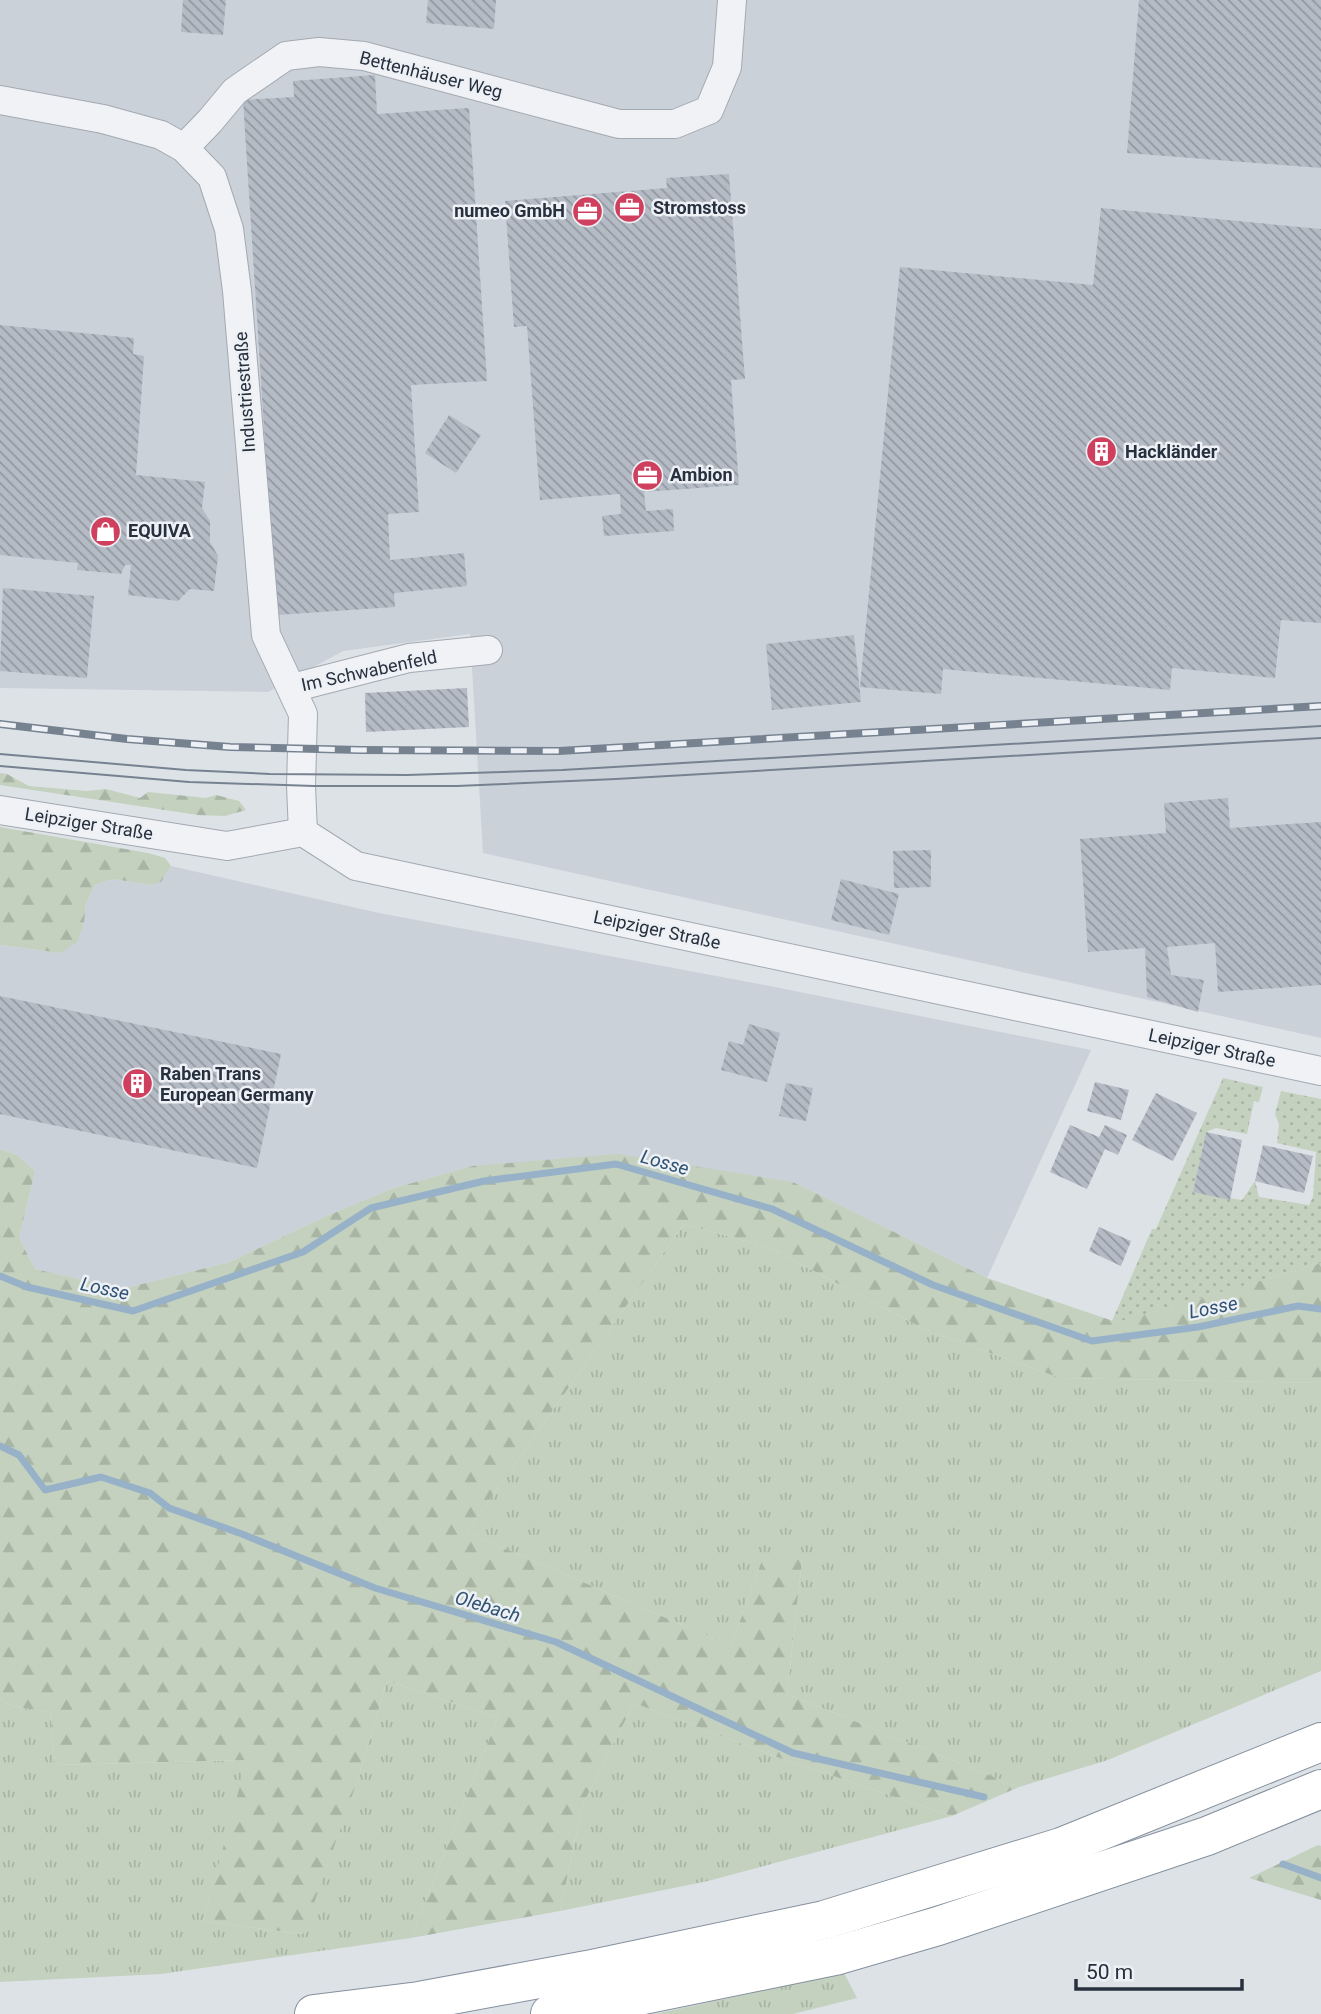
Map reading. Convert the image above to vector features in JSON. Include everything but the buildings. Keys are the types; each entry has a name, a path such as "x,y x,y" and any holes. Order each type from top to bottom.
{"highway":[{"path":"314,2014 419,2001 587,1970 824,1920 1060,1847 1321,1742"},
{"path":"551,2014 835,1956 938,1926 1207,1836 1321,1789"}],"street":[{"name":"Bettenhäuser Weg","path":"184,148 235,91 286,56 319,52 364,56 619,124 676,124 709,110 727,67 732,0"},
{"name":"Industriestraße","path":"0,100 103,119 161,135 184,148 212,177 229,229 237,291 266,635 303,714 303,832"},
{"name":"Im Schwabenfeld","path":"292,688 409,658 488,650"},
{"name":"Leipziger Straße","path":"0,810 227,846 303,832 356,866 1321,1071"}],"shaded area":[{"path":"0,0 1321,0 1321,1038 483,853 470,634 343,651 268,692 0,688"},
{"path":"171,866 379,913 754,983 1091,1050 987,1278 793,1182 708,1169 472,1166 391,1189 230,1262 122,1289 35,1269 19,1238 35,1171 17,1155 0,1149 0,945 61,953 84,923 86,903 95,885 113,879 152,885 161,882"}],"green space":[{"path":"0,773 29,786 86,791 106,789 140,798 148,792 206,798 216,795 239,801 246,810 225,816 198,815 0,785"},
{"path":"0,827 148,853 165,858 171,866 161,882 152,885 113,879 95,885 86,903 84,923 77,942 61,953 0,945"},
{"path":"1223,1078 1263,1087 1259,1102 1254,1101 1247,1134 1216,1128 1206,1132 1193,1192 1242,1200 1255,1181 1259,1197 1309,1205 1313,1197 1316,1152 1277,1143 1279,1124 1275,1114 1281,1091 1321,1099 1321,1263 1117,1322 1112,1321 1152,1229 1156,1229"},
{"path":"0,1149 17,1155 35,1171 19,1238 35,1269 122,1289 230,1262 391,1189 472,1166 618,1154 793,1182 987,1278 1116,1322 1321,1263 1321,1383 1060,1378 926,1330 770,1248 684,1224 467,1532 731,1646 762,1560 802,1560 787,1694 1019,1787 952,1816 774,1756 634,1703 583,1804 560,1911 411,1938 498,1717 387,1681 357,1782 303,1934 203,1921 247,1760 55,1765 50,1712 11,1706 0,1698"},
{"path":"684,1224 770,1248 926,1330 1060,1378 1321,1383 1321,1671 1108,1760 1019,1787 787,1694 802,1560 762,1560 731,1646 467,1532"},
{"path":"387,1681 498,1717 411,1938 161,1974 0,1982 0,1698 11,1706 50,1712 55,1765 248,1760 203,1921 302,1934 357,1782"},
{"path":"634,1703 774,1756 952,1816 708,1881 560,1911 583,1804"},
{"path":"1318,1845 1321,1846 1321,1900 1249,1878"},
{"path":"842,1969 857,1998 793,2014 655,2014 747,1994"}],"waterway":[{"name":"Losse","path":"0,1276 27,1287 133,1311 303,1252 371,1208 484,1181 616,1164 772,1209 933,1285 1092,1341 1198,1327 1298,1306 1321,1309"},
{"name":"Olebach","path":"0,1446 19,1455 45,1490 101,1477 150,1493 169,1508 242,1534 375,1588 556,1642 793,1753 984,1797"},
{"name":"Olebach","path":"1283,1864 1321,1878"}],"tram line":[{"path":"0,754 186,770 407,775 562,770 1321,726"},
{"path":"0,766 189,782 314,786 457,786 1321,738"}],"railway":[{"path":"0,724 127,739 230,747 559,751 1321,706"}],"place":[{"name":"Stromstoss","path":"630,208"},
{"name":"numeo GmbH","path":"588,211"},
{"name":"Hackländer","path":"1102,452"},
{"name":"Ambion","path":"647,475"},
{"name":"EQUIVA","path":"105,531"},
{"name":"Raben Trans European Germany","path":"137,1084"}]}
